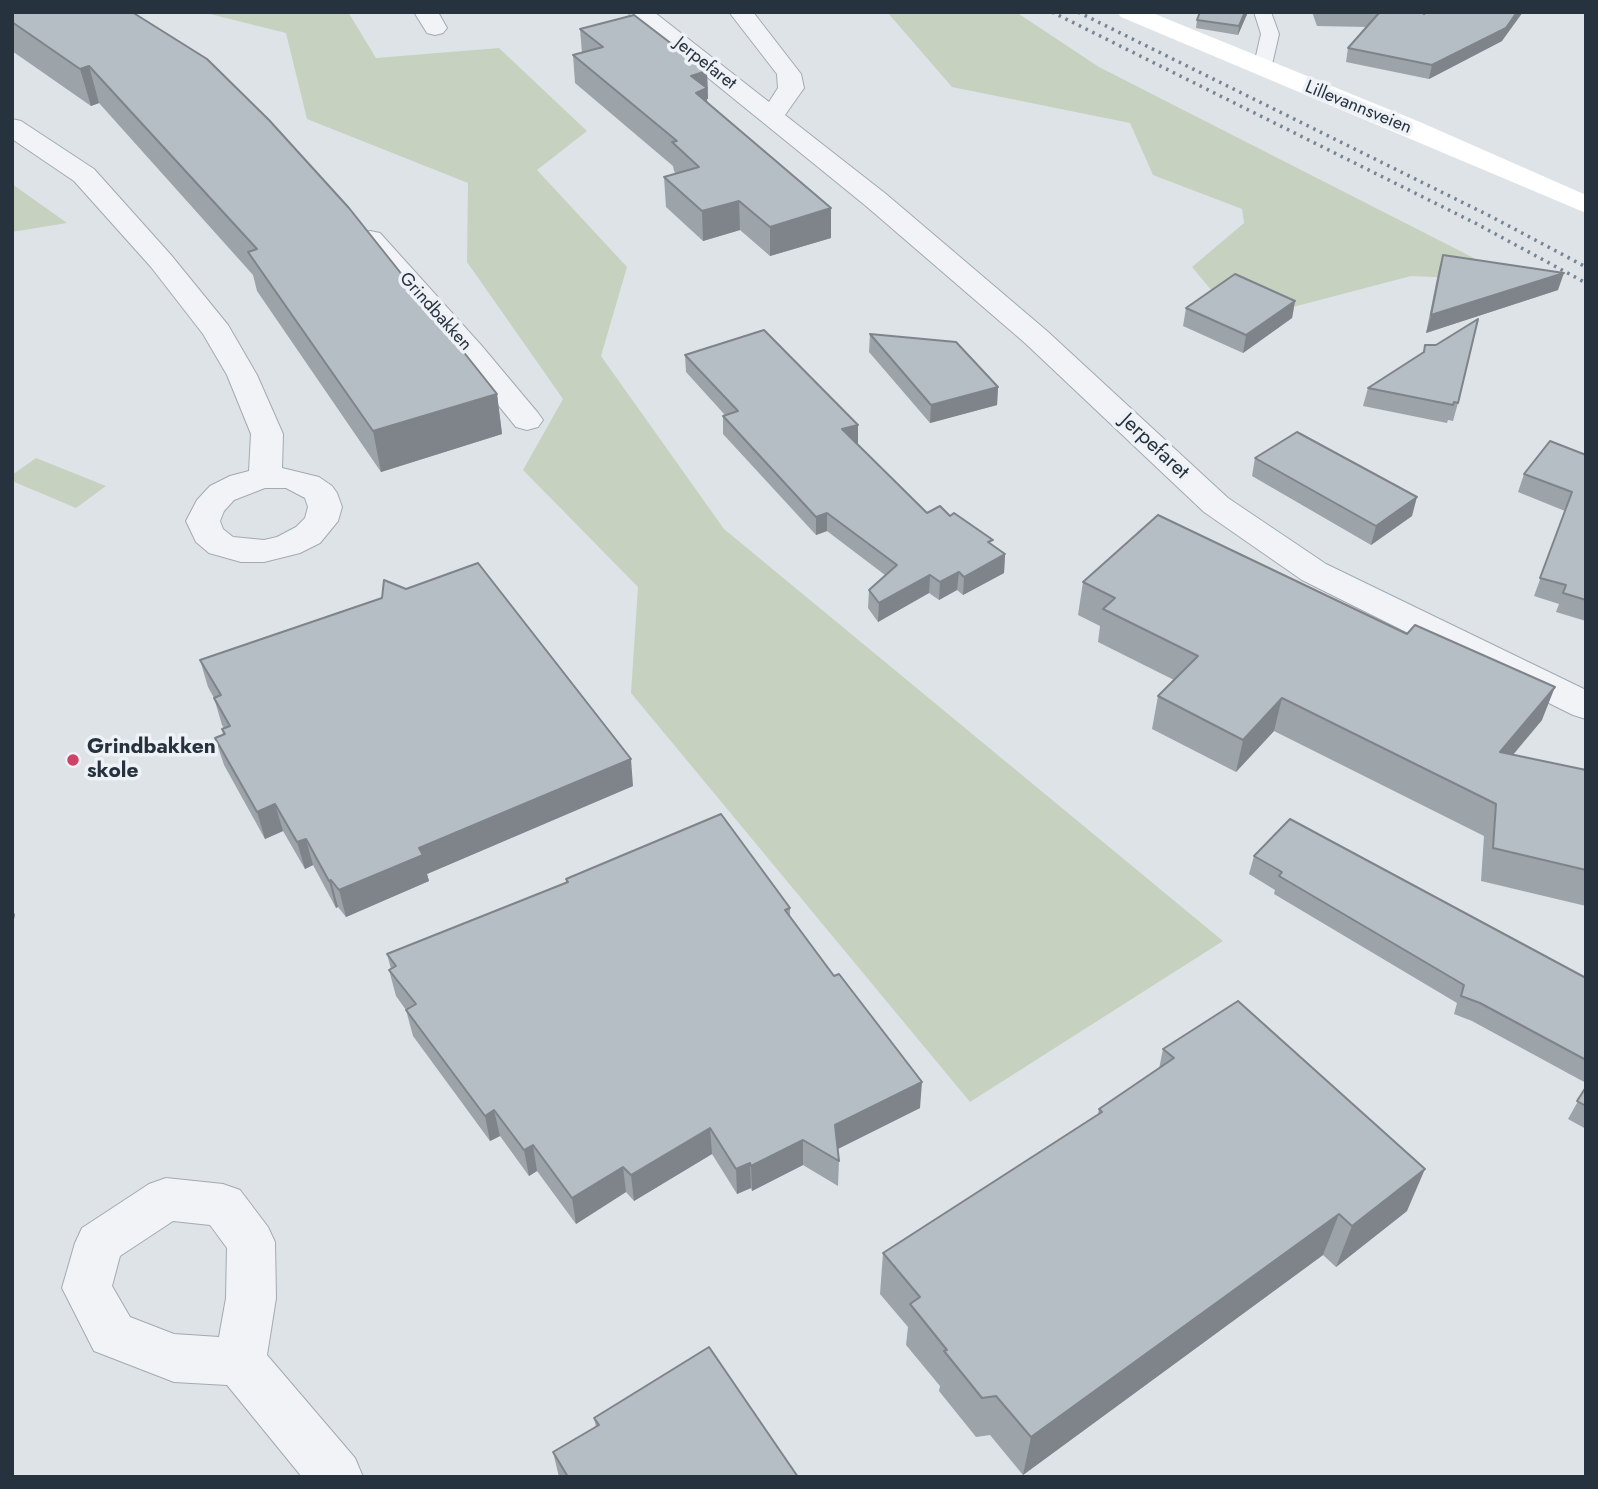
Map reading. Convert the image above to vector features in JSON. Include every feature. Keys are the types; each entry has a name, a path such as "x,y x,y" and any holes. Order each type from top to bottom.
{"street":[{"name":"Jerpefaret","path":"639,12 876,200 1036,337 1216,505 1314,572 1586,706"},
{"path":"741,12 789,74 790,88 784,101 770,116"},
{"name":"Lillevannsveien","path":"1129,12 1262,69 1411,128 1586,205"},
{"path":"12,127 84,175 161,261 216,331 242,375 267,434 265,478"},
{"name":"Grindbakken","path":"352,219 470,351 527,420"},
{"path":"240,1362 336,1477"}],"lane":[{"path":"1262,12 1270,34 1262,69"}],"green space":[{"path":"202,12 348,12 376,58 499,48 587,131 537,170 627,267 601,356 724,529 1223,941 970,1102 631,693 638,587 523,470 563,399 467,262 468,183 307,119 286,33"},
{"path":"887,12 1016,12 1099,67 1519,281 1411,276 1293,307 1212,291 1192,267 1244,223 1242,209 1153,175 1130,123 952,87"},
{"path":"12,184 67,223 12,232"},
{"path":"36,458 106,486 76,508 12,481 12,475"}],"building":[{"path":"12,12 132,12 207,59 269,120 349,208 497,394 373,431 248,252 257,249 89,66 80,69 12,22"},
{"path":"1200,12 1245,12 1239,26 1197,20"},
{"path":"1332,12 1517,12 1506,28 1432,65 1348,48 1379,13"},
{"path":"634,15 707,71 691,76 707,88 696,93 831,208 770,227 739,201 702,211 664,177 699,167 672,142 677,141 573,55 603,47 580,29"},
{"path":"1443,255 1564,273 1431,315"},
{"path":"1235,274 1295,301 1246,335 1186,308"},
{"path":"1478,319 1458,403 1454,402 1453,405 1368,388 1424,352 1425,345 1436,345"},
{"path":"764,330 858,425 842,429 927,513 940,506 950,516 954,513 993,540 988,542 1005,554 964,577 959,572 940,582 930,575 879,603 869,590 897,565 827,513 816,517 723,416 738,411 685,355"},
{"path":"870,334 956,342 998,387 931,405"},
{"path":"1297,432 1417,497 1376,526 1255,458"},
{"path":"1550,441 1586,455 1586,600 1563,593 1566,585 1540,578 1572,492 1524,474"},
{"path":"1158,515 1407,634 1415,625 1555,687 1500,752 1586,770 1586,870 1493,848 1496,804 1282,698 1243,740 1158,696 1198,656 1103,609 1115,598 1083,582"},
{"path":"478,563 631,759 419,848 423,855 339,890 329,881 306,839 297,842 275,804 257,812 215,738 225,734 222,729 230,726 214,698 221,695 200,660 382,598 384,580 406,589"},
{"path":"721,814 790,908 785,910 834,976 839,974 922,1082 835,1125 839,1161 803,1140 751,1166 750,1163 736,1169 710,1128 631,1175 623,1167 572,1198 533,1145 524,1150 494,1110 485,1116 406,1010 416,1004 389,970 396,966 387,954 568,882 566,879"},
{"path":"1290,819 1586,978 1586,1060 1480,1003 1461,996 1464,985 1279,876 1282,872 1254,856"},
{"path":"1238,1001 1425,1169 1352,1226 1339,1214 1031,1437 996,1396 982,1398 944,1351 947,1350 910,1304 920,1297 883,1253 1102,1112 1099,1109 1174,1058 1163,1049"},
{"path":"1586,1087 1586,1106 1577,1101"},
{"path":"709,1347 798,1477 568,1477 553,1452 599,1425 594,1418"}],"railway":[{"path":"1052,12 1477,224 1586,283"},
{"path":"1078,12 1492,217 1586,267"}],"place":[{"name":"Grindbakken skole","path":"73,760"}]}
